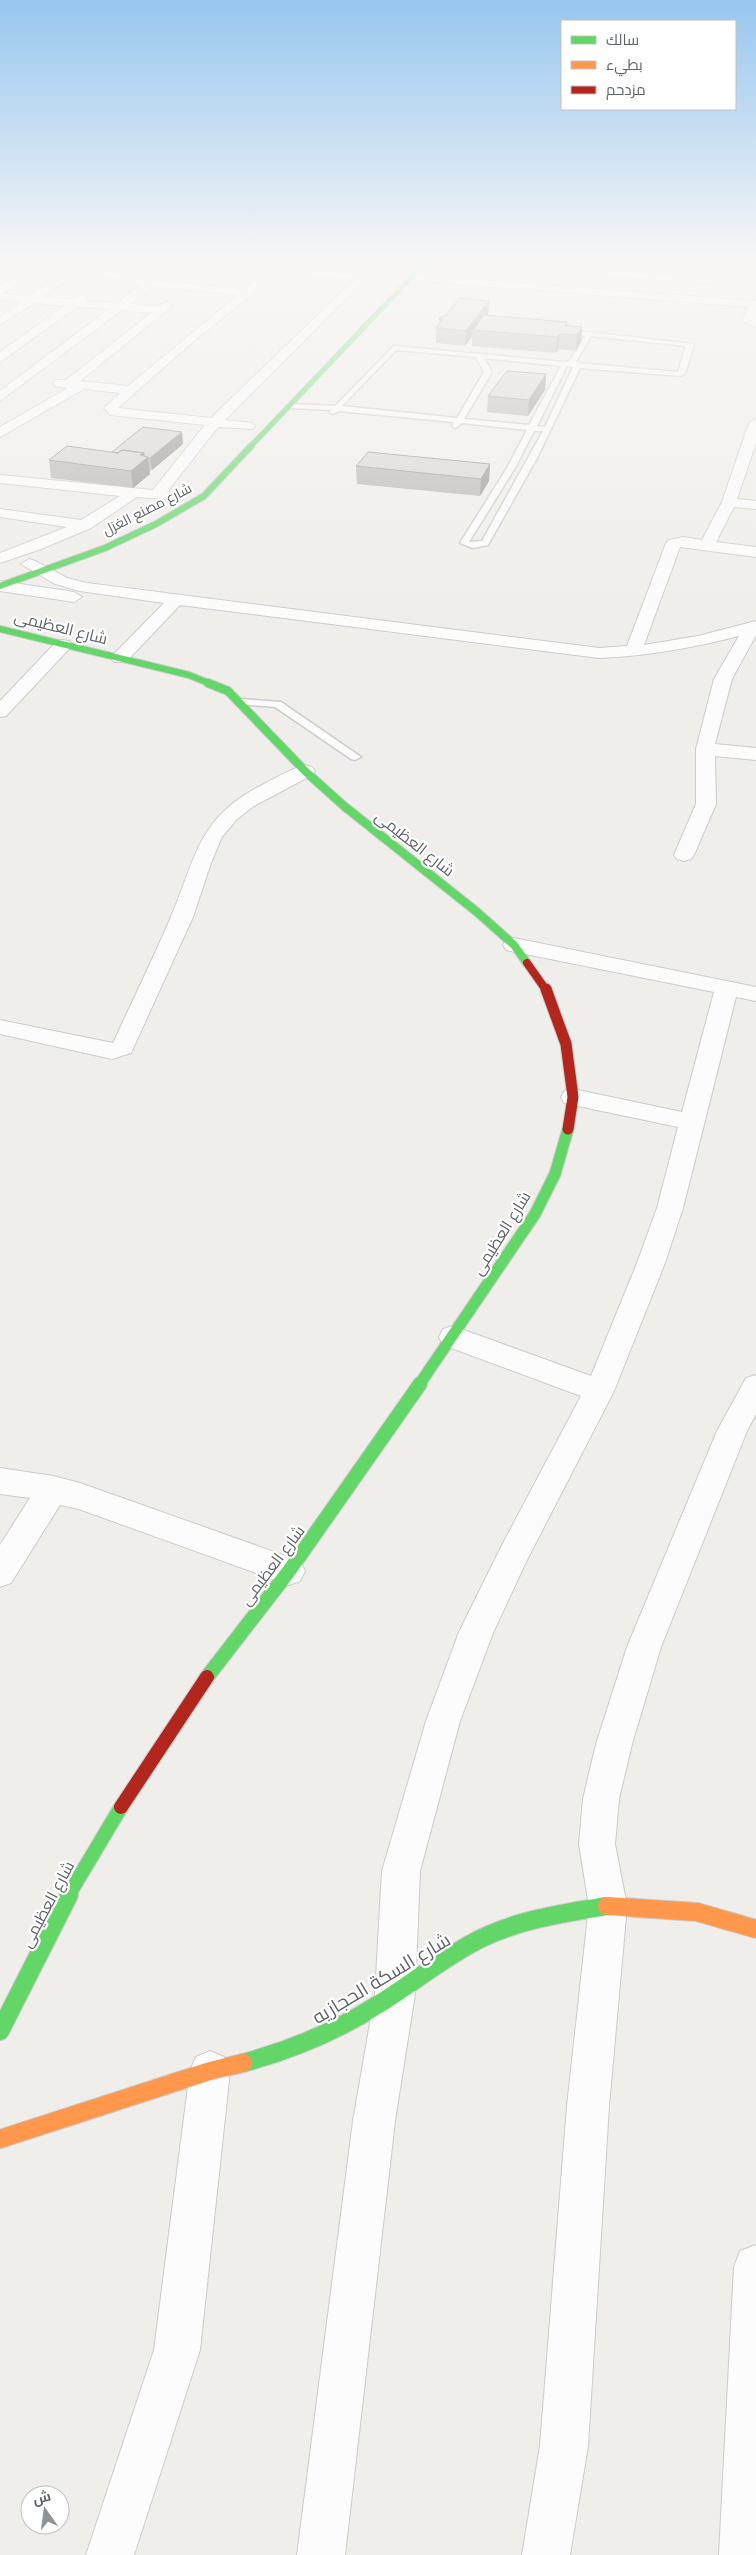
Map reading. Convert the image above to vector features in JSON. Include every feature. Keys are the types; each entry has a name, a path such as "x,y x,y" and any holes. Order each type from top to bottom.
{"street":[{"path":"0,397 21,382"},
{"path":"52,382 130,390"},
{"path":"0,433 79,382"},
{"path":"139,382 110,410 248,426"},
{"path":"155,503 215,422 255,382"},
{"name":"شارع مصنع الغزل","path":"0,574 36,568 90,554 150,527 197,501 218,484 314,382"},
{"path":"277,404 292,406"},
{"path":"9,414 26,416"},
{"path":"234,440 258,415"},
{"path":"707,544 729,502 753,440 756,423"},
{"path":"741,468 756,470"},
{"path":"0,479 132,494 155,503 178,495"},
{"path":"0,558 62,537 86,525 132,494"},
{"path":"729,502 756,505"},
{"path":"0,513 86,525"},
{"name":"شارع مصنع الغزل","path":"0,586 132,522"},
{"path":"633,652 674,544 707,544 756,552"},
{"path":"36,568 61,582 86,588 178,598 599,653 633,652 704,640 754,627"},
{"path":"0,586 108,601 178,598"},
{"path":"120,658 178,598"},
{"path":"684,856 706,804 706,749 723,679 754,627"},
{"name":"شارع العظيمى","path":"0,629 209,682 228,691 241,702 305,771 344,806 477,912 514,945 545,987 566,1044 573,1097 567,1135 555,1174 535,1214 453,1337 290,1571 214,1667 139,1778 63,1905 0,2031"},
{"path":"0,712 63,644"},
{"path":"706,749 756,754"},
{"path":"0,1026 112,1052 123,1048 182,914 206,849 215,832 230,815 250,799 305,771"},
{"path":"514,945 756,994"},
{"path":"321,2555 374,2121 395,1994 401,1871 443,1720 476,1632 513,1555 599,1391 651,1263 670,1208 727,987"},
{"path":"573,1097 692,1122"},
{"path":"453,1337 599,1391"},
{"path":"546,2555 564,2446 588,2106 608,1906 597,1844 601,1799 614,1744 644,1647 732,1430 756,1386"},
{"path":"0,1481 53,1489 80,1496 290,1571"},
{"path":"0,1573 53,1489"},
{"name":"شارع السكة الحجازيه","path":"0,2139 210,2072 276,2055 338,2028 395,1994 443,1959 496,1932 551,1915 608,1906 697,1912 756,1929"},
{"path":"110,2555 177,2350 210,2072"},
{"path":"743,2555 756,2267"}],"lane":[{"path":"335,410 361,382"},
{"path":"457,424 482,382"},
{"path":"560,382 530,431 511,468 464,543 473,546 485,544 516,493 547,433 565,382"},
{"path":"292,406 547,433"},
{"path":"241,702 277,704 355,757"}],"building":[{"path":"498,382 541,382 529,400 488,396"},
{"path":"143,427 182,432 150,458 144,456 144,453 122,450 118,453 112,452"},
{"path":"67,446 118,453 122,450 144,453 140,455 148,457 131,471 49,460"},
{"path":"368,452 490,464 481,479 356,466"}],"traffic: fast":[{"path":"0,586 105,548 156,524 204,496 312,382"},
{"path":"0,629 189,675 228,691 305,771 344,806 477,912 514,945 527,963"},
{"path":"207,1677 289,1571 453,1337 535,1214 555,1174 568,1129"},
{"path":"0,2031 63,1905 121,1807"},
{"path":"243,2063 303,2044 341,2026 378,2005 456,1952 482,1938 509,1927 537,1919 607,1906"}],"traffic: slow":[{"path":"607,1906 697,1912 756,1929"},
{"path":"0,2139 210,2071 243,2063"}],"traffic: jam":[{"path":"527,963 545,987 566,1044 573,1097 568,1129"},
{"path":"121,1807 207,1677"}]}
